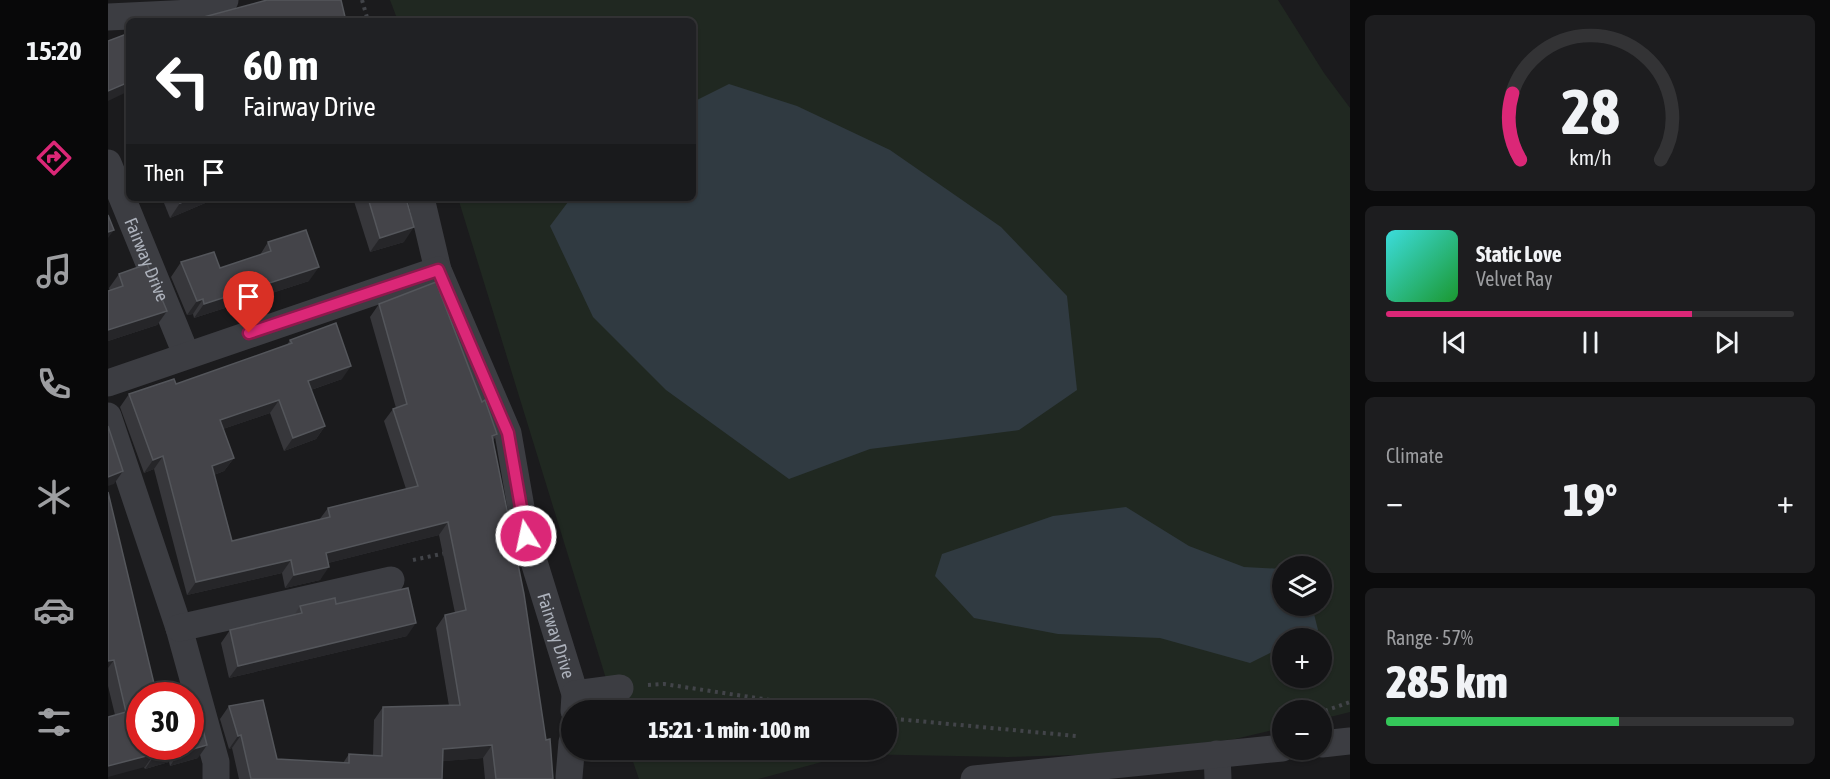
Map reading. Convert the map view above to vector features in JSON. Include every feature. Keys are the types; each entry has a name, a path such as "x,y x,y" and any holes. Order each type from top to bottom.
{"street":[{"path":"108,17 192,13 225,0"},
{"name":"Fairway Drive","path":"108,163 186,354"},
{"name":"Fairway Drive","path":"422,201 438,270 508,433 526,536 573,700"},
{"path":"108,383 186,354 438,270"},
{"path":"108,416 179,628 216,762 216,779"},
{"path":"179,628 391,580"},
{"name":"Fairway Drive","path":"583,700 620,688"},
{"path":"1332,743 1350,741"},
{"path":"974,779 1218,767 1272,751"},
{"path":"569,777 570,760"}],"path":[{"path":"362,0 367,18"},
{"path":"391,580 409,560 452,551"},
{"path":"620,688 663,684 770,700"},
{"path":"1332,708 1350,702"},
{"path":"897,719 1086,736"}],"shaded area":[{"path":"390,0 1278,0 1324,73 1350,108 1350,712 1332,716 1332,700 1272,700 1272,730 1235,739 1110,754 1008,757 897,755 897,700 613,700 459,201 696,201 696,18 397,18"},
{"path":"729,84 797,106 890,150 1001,227 1067,296 1077,390 1019,430 870,449 789,479 666,390 593,317 550,226 569,201 696,201 696,100"},
{"path":"1126,507 1189,546 1244,567 1272,568 1272,616 1314,616 1318,628 1272,628 1272,652 1250,663 1160,638 1058,634 974,618 935,576 942,554 1053,516"},
{"path":"632,760 829,760 758,779 639,779"}],"building":[{"path":"267,0 341,0 345,18 200,18"},
{"path":"126,34 126,83 108,91 108,41"},
{"path":"369,201 407,201 414,227 380,238"},
{"path":"108,215 114,230 108,232"},
{"path":"306,230 319,267 204,304 203,299 197,301 181,262 214,252 220,268 271,251 268,242"},
{"path":"147,264 167,311 108,330 108,291 123,286 119,274"},
{"path":"436,282 482,402 485,400 497,434 492,436 524,594 546,740 550,739 553,779 496,779 492,745 443,749 442,779 251,779 241,735 238,736 229,706 263,700 277,759 349,763 349,754 382,756 383,707 460,705 445,615 466,610 448,522 326,553 329,567 294,575 291,560 196,582 163,456 153,460 129,394 174,379 176,384 292,343 290,340 336,323 351,366 308,381 325,426 293,438 279,400 220,420 234,458 212,466 232,541 330,517 328,508 418,486 393,409 407,404 379,304"},
{"path":"108,426 123,471 108,477"},
{"path":"108,492 154,682 126,682 126,712 114,660 108,661"},
{"path":"408,588 416,623 238,666 230,630 302,613 300,606 335,598 336,604"},
{"path":"126,712 126,760 131,760 108,766 108,717"}],"route":[{"path":"249,333 438,270 508,433 526,536"}]}
